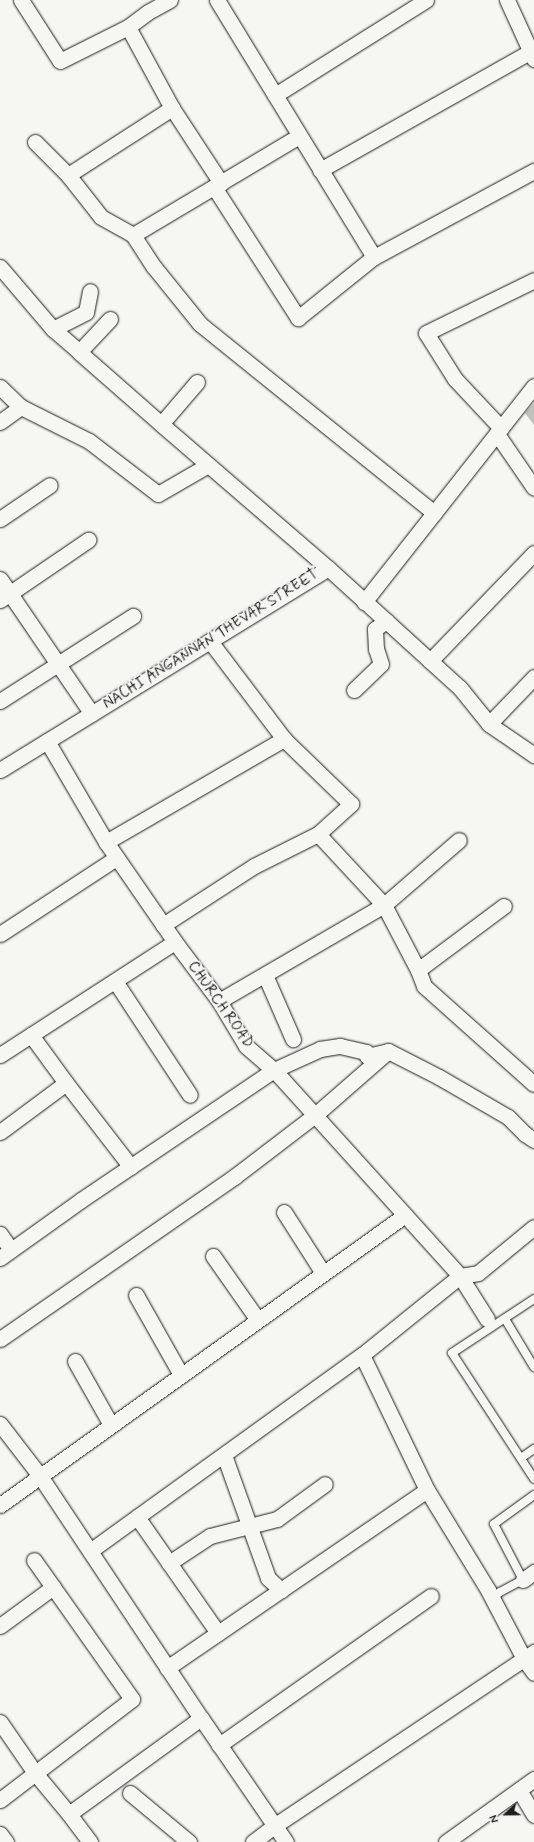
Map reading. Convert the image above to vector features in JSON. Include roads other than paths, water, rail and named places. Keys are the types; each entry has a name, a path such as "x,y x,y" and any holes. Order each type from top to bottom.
{"street":[{"path":"21,0 60,62 128,27 148,12 170,0"},
{"path":"217,0 374,257"},
{"path":"275,95 426,0"},
{"path":"320,170 533,55 506,0"},
{"path":"128,27 172,108 298,318 374,257 534,171"},
{"path":"68,175 172,108"},
{"path":"133,235 299,136"},
{"path":"35,142 68,175 101,217 133,235 154,267 200,324 434,513"},
{"path":"0,267 53,329 328,568"},
{"path":"534,280 426,333 455,379 499,431 534,488"},
{"path":"53,329 86,312 90,291"},
{"path":"79,352 110,319"},
{"path":"161,424 197,382"},
{"path":"364,602 534,386"},
{"path":"0,387 21,407 89,441 158,494 208,465"},
{"path":"0,422 21,407"},
{"path":"0,519 50,485"},
{"path":"5,596 88,540"},
{"path":"430,661 534,553"},
{"name":"NACHI ANGANNAN THEVAR STREET","path":"0,770 328,568 460,688 489,724 534,755"},
{"path":"0,580 5,596 58,664 92,714"},
{"path":"0,701 133,616"},
{"path":"354,690 380,664 376,649 374,629 386,621"},
{"path":"163,925 254,866 318,834 352,804 284,739 210,641"},
{"path":"489,724 534,677"},
{"path":"106,842 284,739"},
{"name":"CHURCH ROAD","path":"47,742 116,858 175,942 219,1001 246,1046 274,1070 460,1276 490,1323"},
{"path":"318,834 384,905 418,970 424,986 534,1084"},
{"path":"219,1001 384,905 459,840"},
{"path":"0,934 116,858"},
{"path":"418,970 504,906"},
{"path":"0,1055 175,942"},
{"path":"265,975 293,1039"},
{"path":"115,981 190,1095"},
{"path":"31,1035 131,1167"},
{"path":"0,1234 6,1254 274,1070 320,1049 340,1046 366,1052 368,1056 388,1051 439,1077 531,1132"},
{"path":"0,1339 234,1177 315,1115 388,1051"},
{"path":"0,1132 66,1083"},
{"path":"284,1212 323,1273"},
{"path":"0,1505 405,1215"},
{"path":"90,1551 362,1355 460,1276 478,1273 534,1227"},
{"path":"213,1256 258,1320"},
{"path":"136,1295 181,1375"},
{"path":"362,1355 427,1490 529,1655 534,1673"},
{"path":"75,1361 111,1425"},
{"path":"0,1424 40,1476 167,1668 286,1842"},
{"path":"224,1455 268,1578 281,1590"},
{"path":"169,1563 210,1536 249,1525 277,1520 325,1484"},
{"path":"167,1668 427,1490"},
{"path":"137,1517 218,1633"},
{"path":"0,1800 132,1699 34,1560"},
{"path":"0,1626 53,1587"},
{"path":"219,1745 431,1596"},
{"path":"253,1842 274,1826 529,1655"},
{"path":"69,1814 201,1718"},
{"path":"0,1722 35,1773 90,1842"},
{"path":"446,1842 534,1779"},
{"path":"519,1790 534,1815"},
{"path":"130,1793 189,1842"},
{"path":"0,1834 6,1842"}],"lane":[{"path":"534,1299 505,1318 490,1323 452,1353 534,1479"},
{"path":"505,1318 534,1367"},
{"path":"521,1458 534,1449"},
{"path":"493,1598 500,1592 528,1576 494,1524 534,1495"}]}
